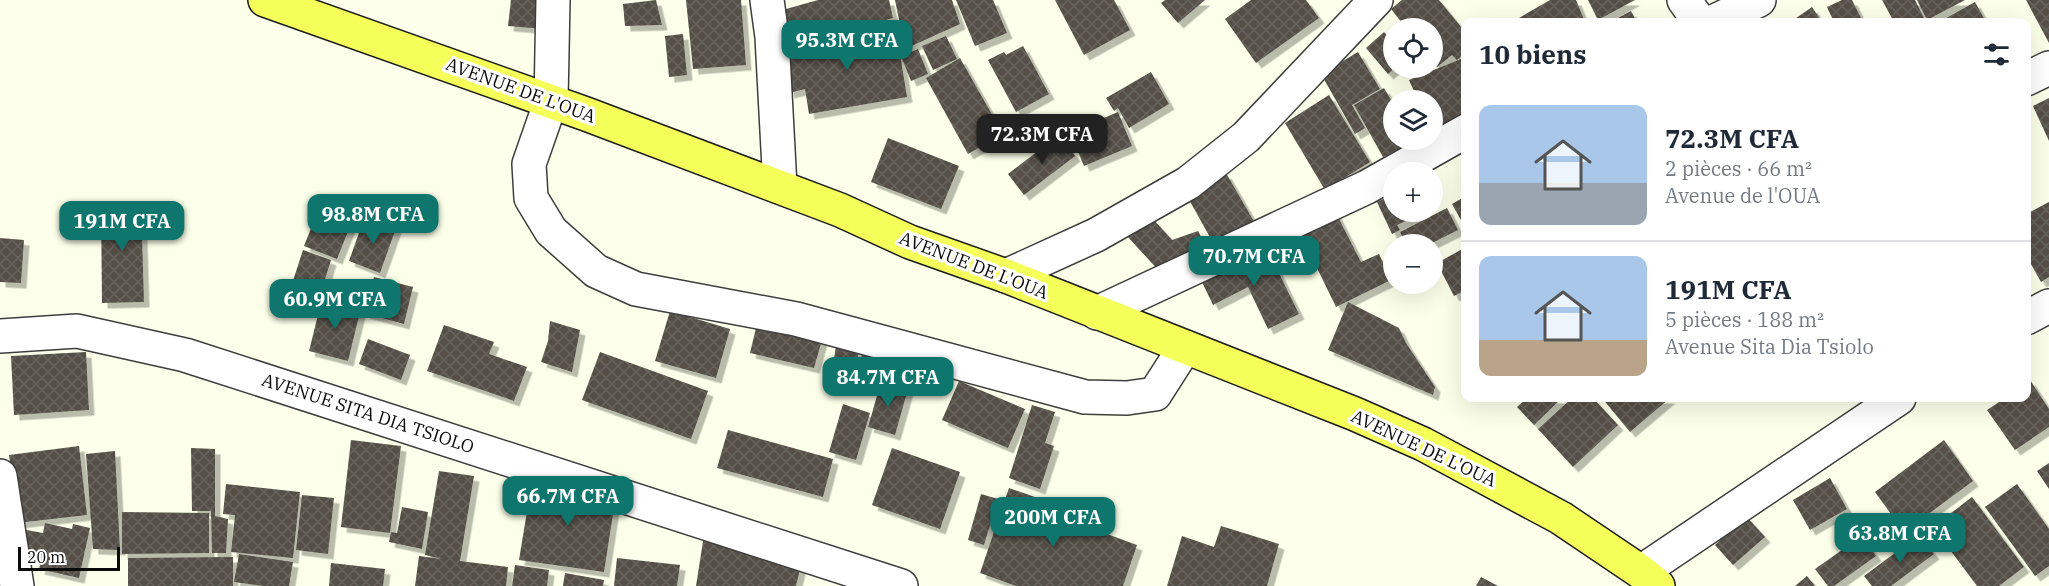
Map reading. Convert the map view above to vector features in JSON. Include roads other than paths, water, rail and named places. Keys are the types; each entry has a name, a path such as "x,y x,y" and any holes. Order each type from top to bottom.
{"main road":[{"name":"AVENUE DE L'OUA","path":"265,0 551,101 840,210 910,242 1006,276 1423,444 1561,518 1650,579"}],"street":[{"path":"553,0 551,101 529,164 531,198 551,231 596,271 636,288 796,319 1085,397 1127,398 1155,394 1185,347"},
{"path":"766,0 772,37 780,187"},
{"path":"1006,276 1096,235 1188,183 1246,136 1376,0"},
{"path":"1684,0 1697,18"},
{"path":"1721,18 1759,0"},
{"path":"2031,77 2049,68"},
{"path":"1097,314 1367,187 1461,134"},
{"path":"2031,315 2049,306"},
{"name":"AVENUE SITA DIA TSIOLO","path":"0,336 77,332 185,355 902,586"},
{"path":"1650,579 1893,402"},
{"path":"0,476 17,586"}]}
